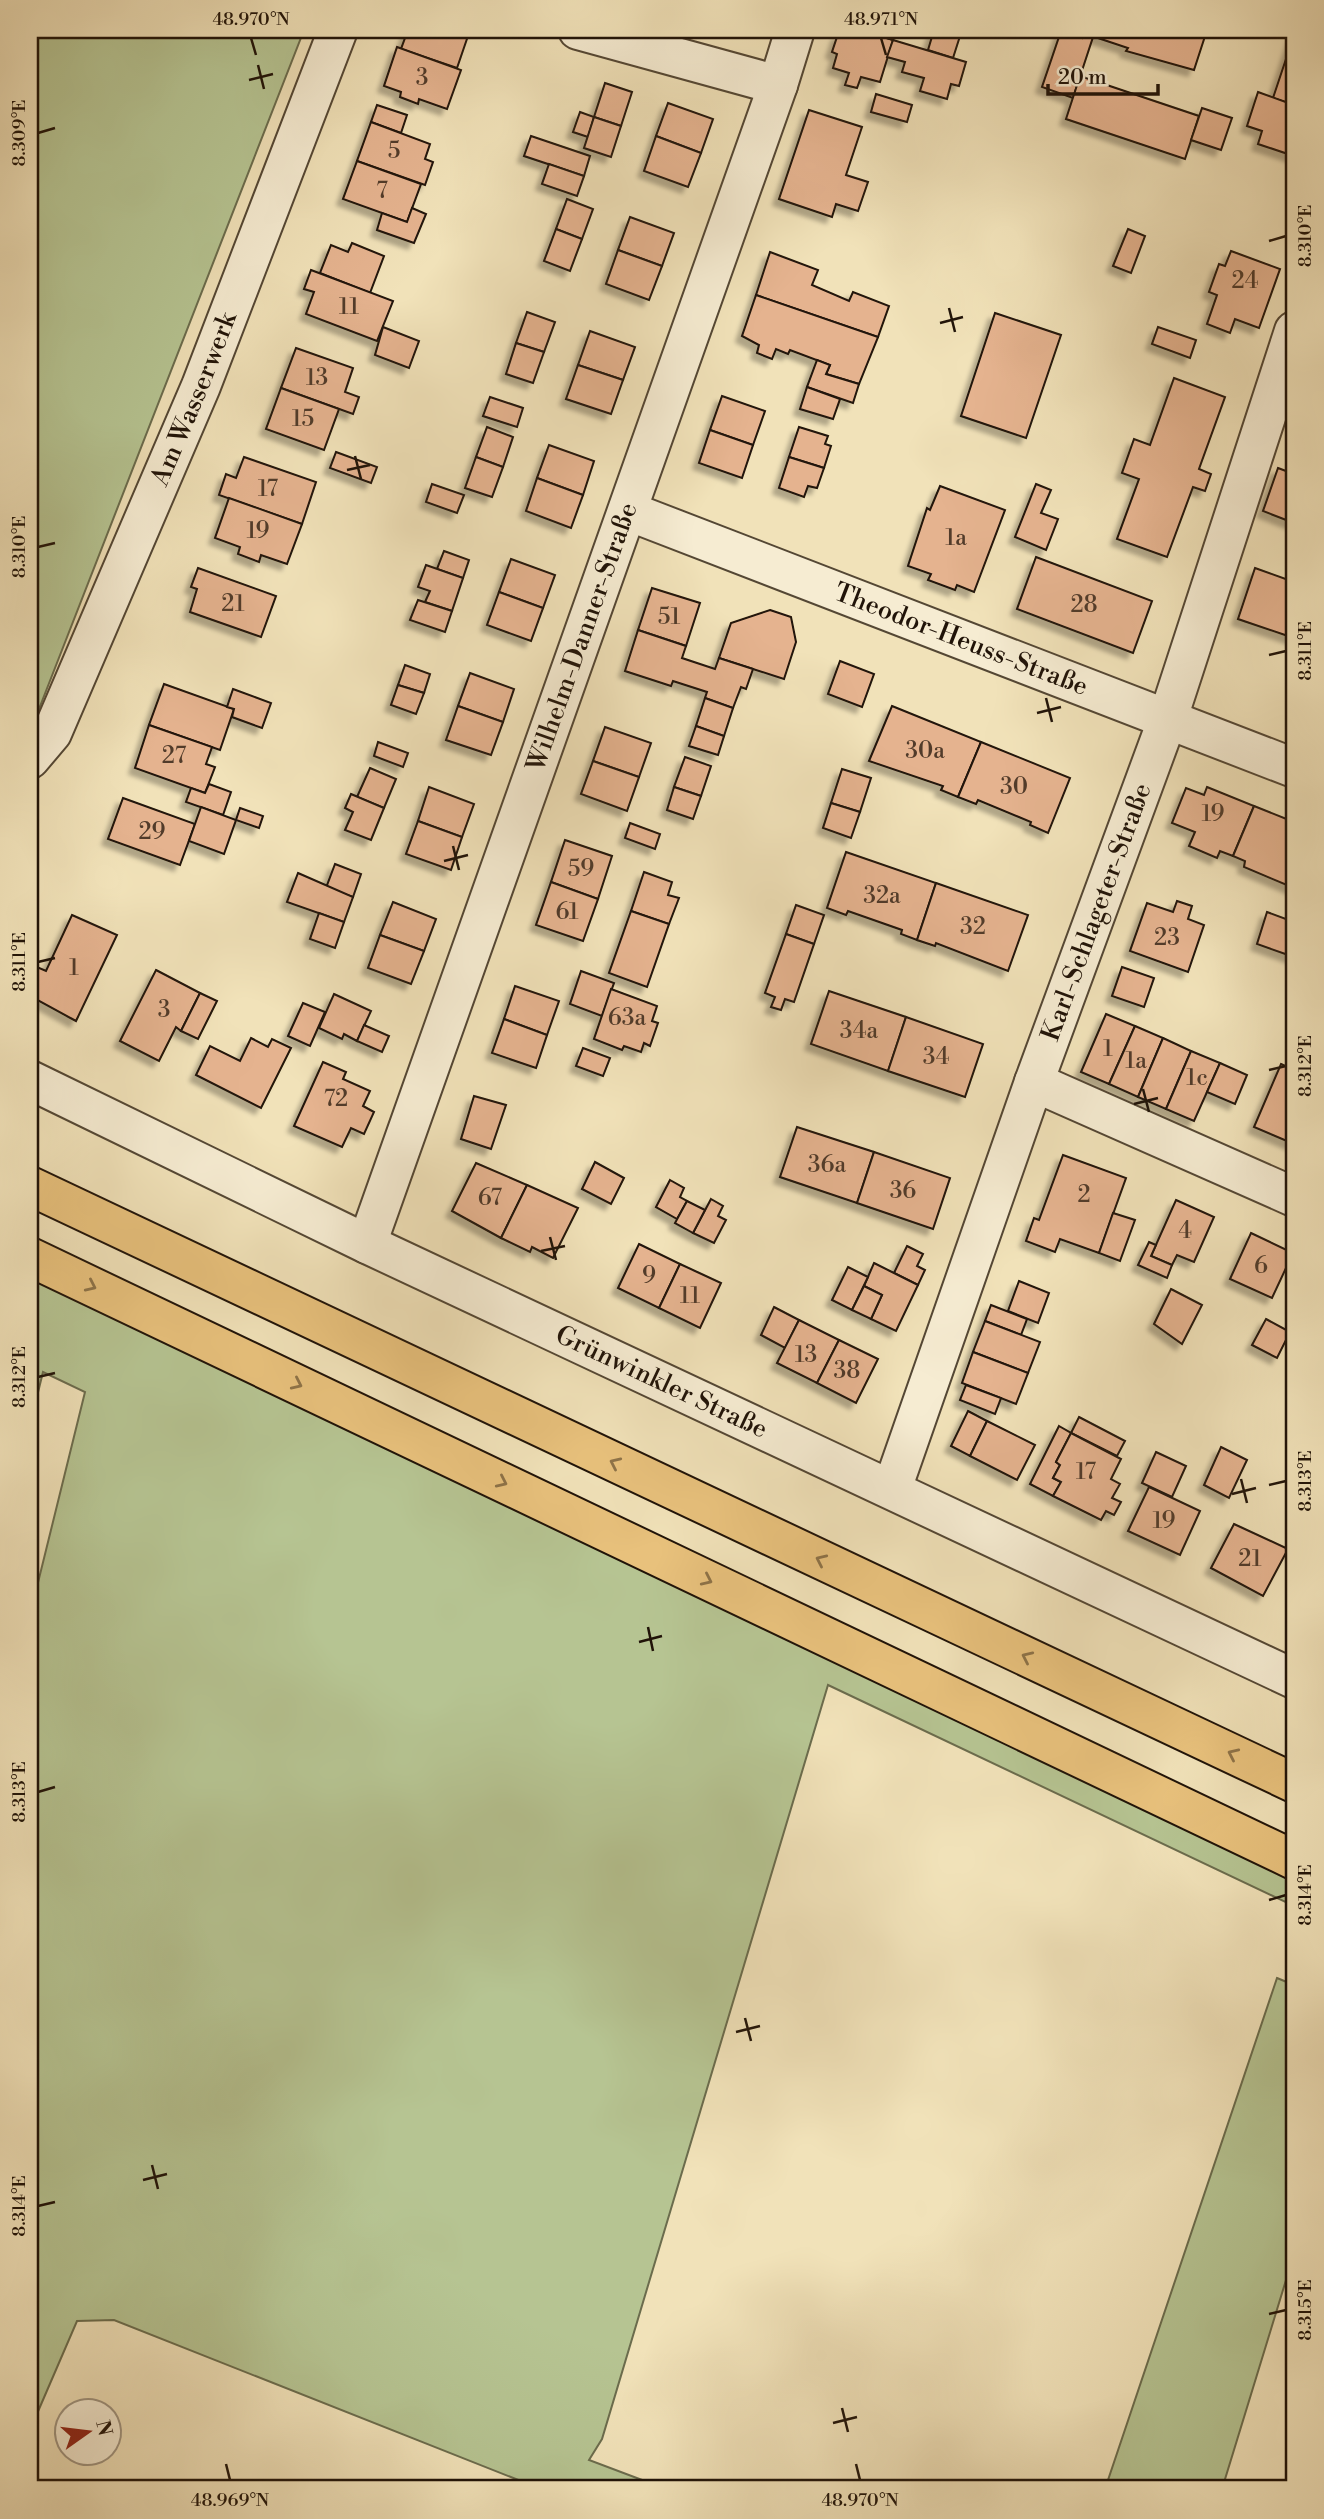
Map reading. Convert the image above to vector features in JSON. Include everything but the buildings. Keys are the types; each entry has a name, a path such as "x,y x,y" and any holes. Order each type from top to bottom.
{"main road":[{"path":"30,1186 1294,1783"},
{"path":"30,1257 1294,1860"}],"street":[{"name":"Am Wasserwerk","path":"30,759 52,733 196,398 338,30"},
{"path":"578,30 778,85"},
{"name":"Wilhelm-Danner-Straße","path":"367,1244 628,511 795,30"},
{"name":"Karl-Schlageter-Straße","path":"892,1489 1034,1082 1168,718 1294,331"},
{"name":"Theodor-Heuss-Straße","path":"628,511 1294,768"},
{"name":"Grünwinkler Straße","path":"30,1080 367,1244 1294,1679"},
{"path":"1034,1082 1294,1196"}],"green space":[{"path":"30,30 304,30 30,732"},
{"path":"30,1276 1294,1880 1294,1906 828,1685 602,2439 589,2460 666,2489 541,2489 114,2320 77,2321 30,2430 30,1615 85,1392 43,1372 30,1425"},
{"path":"1277,1978 1294,1985 1294,2254 1222,2489 1105,2489"}]}
